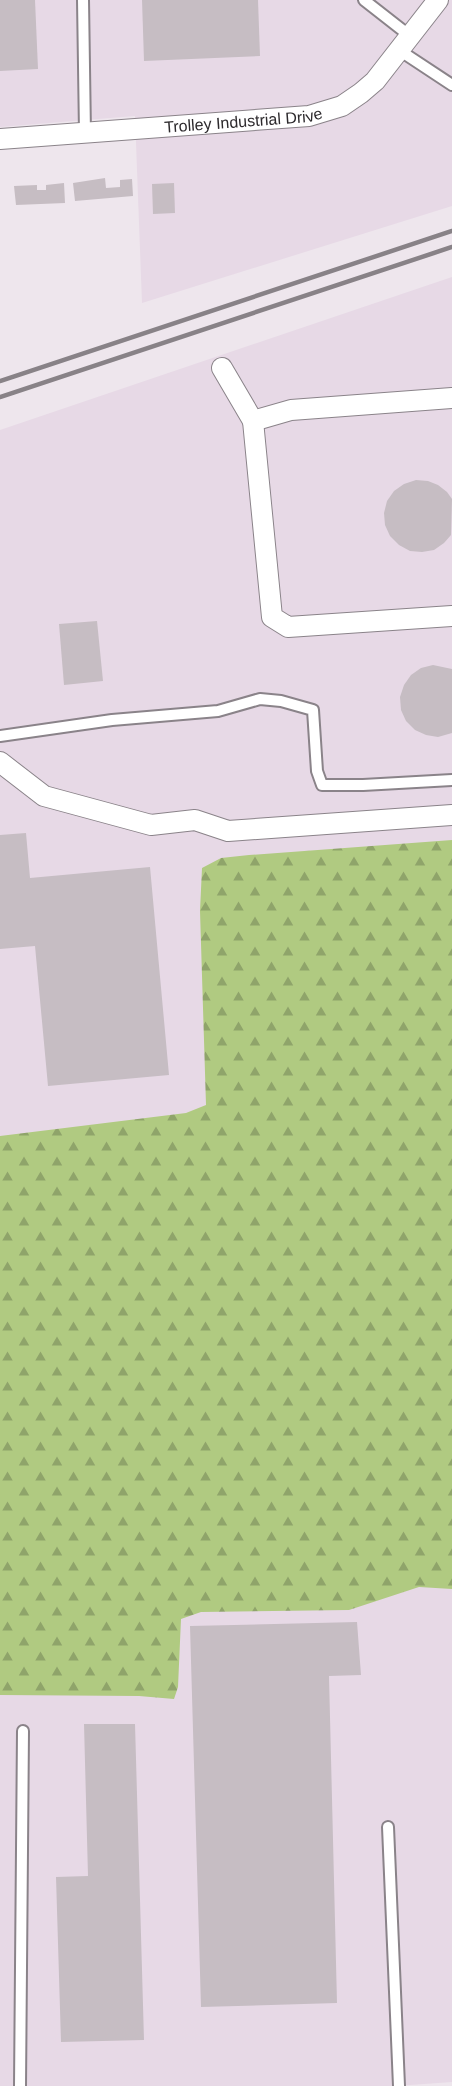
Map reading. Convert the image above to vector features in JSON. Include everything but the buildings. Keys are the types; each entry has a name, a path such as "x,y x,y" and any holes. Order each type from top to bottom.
{"street":[{"name":"Trolley Industrial Drive","path":"0,139 309,116 326,112 342,106 375,81 438,0"},
{"path":"222,368 253,421 272,617 288,627 452,616"},
{"path":"253,421 291,410 452,398"},
{"path":"0,762 44,796 151,825 195,820 228,831 452,815"}],"lane":[{"path":"83,0 85,133"},
{"path":"364,0 405,43 452,85"},
{"path":"0,736 112,720 218,711 260,699 281,701 313,710 317,771 322,785 452,780"},
{"path":"20,2086 23,1731"},
{"path":"388,1827 399,2086"}],"shaded area":[{"path":"0,0 452,0 452,206 142,303 135,116 0,127"},
{"path":"452,277 452,2082 396,2086 0,2086 0,430"}],"green space":[{"path":"452,840 452,1589 419,1587 349,1610 201,1612 181,1619 178,1687 174,1699 139,1696 0,1695 0,1136 186,1113 206,1105 200,911 202,868 221,858"}],"railway":[{"path":"0,381 452,231"},
{"path":"0,397 452,247"}]}
